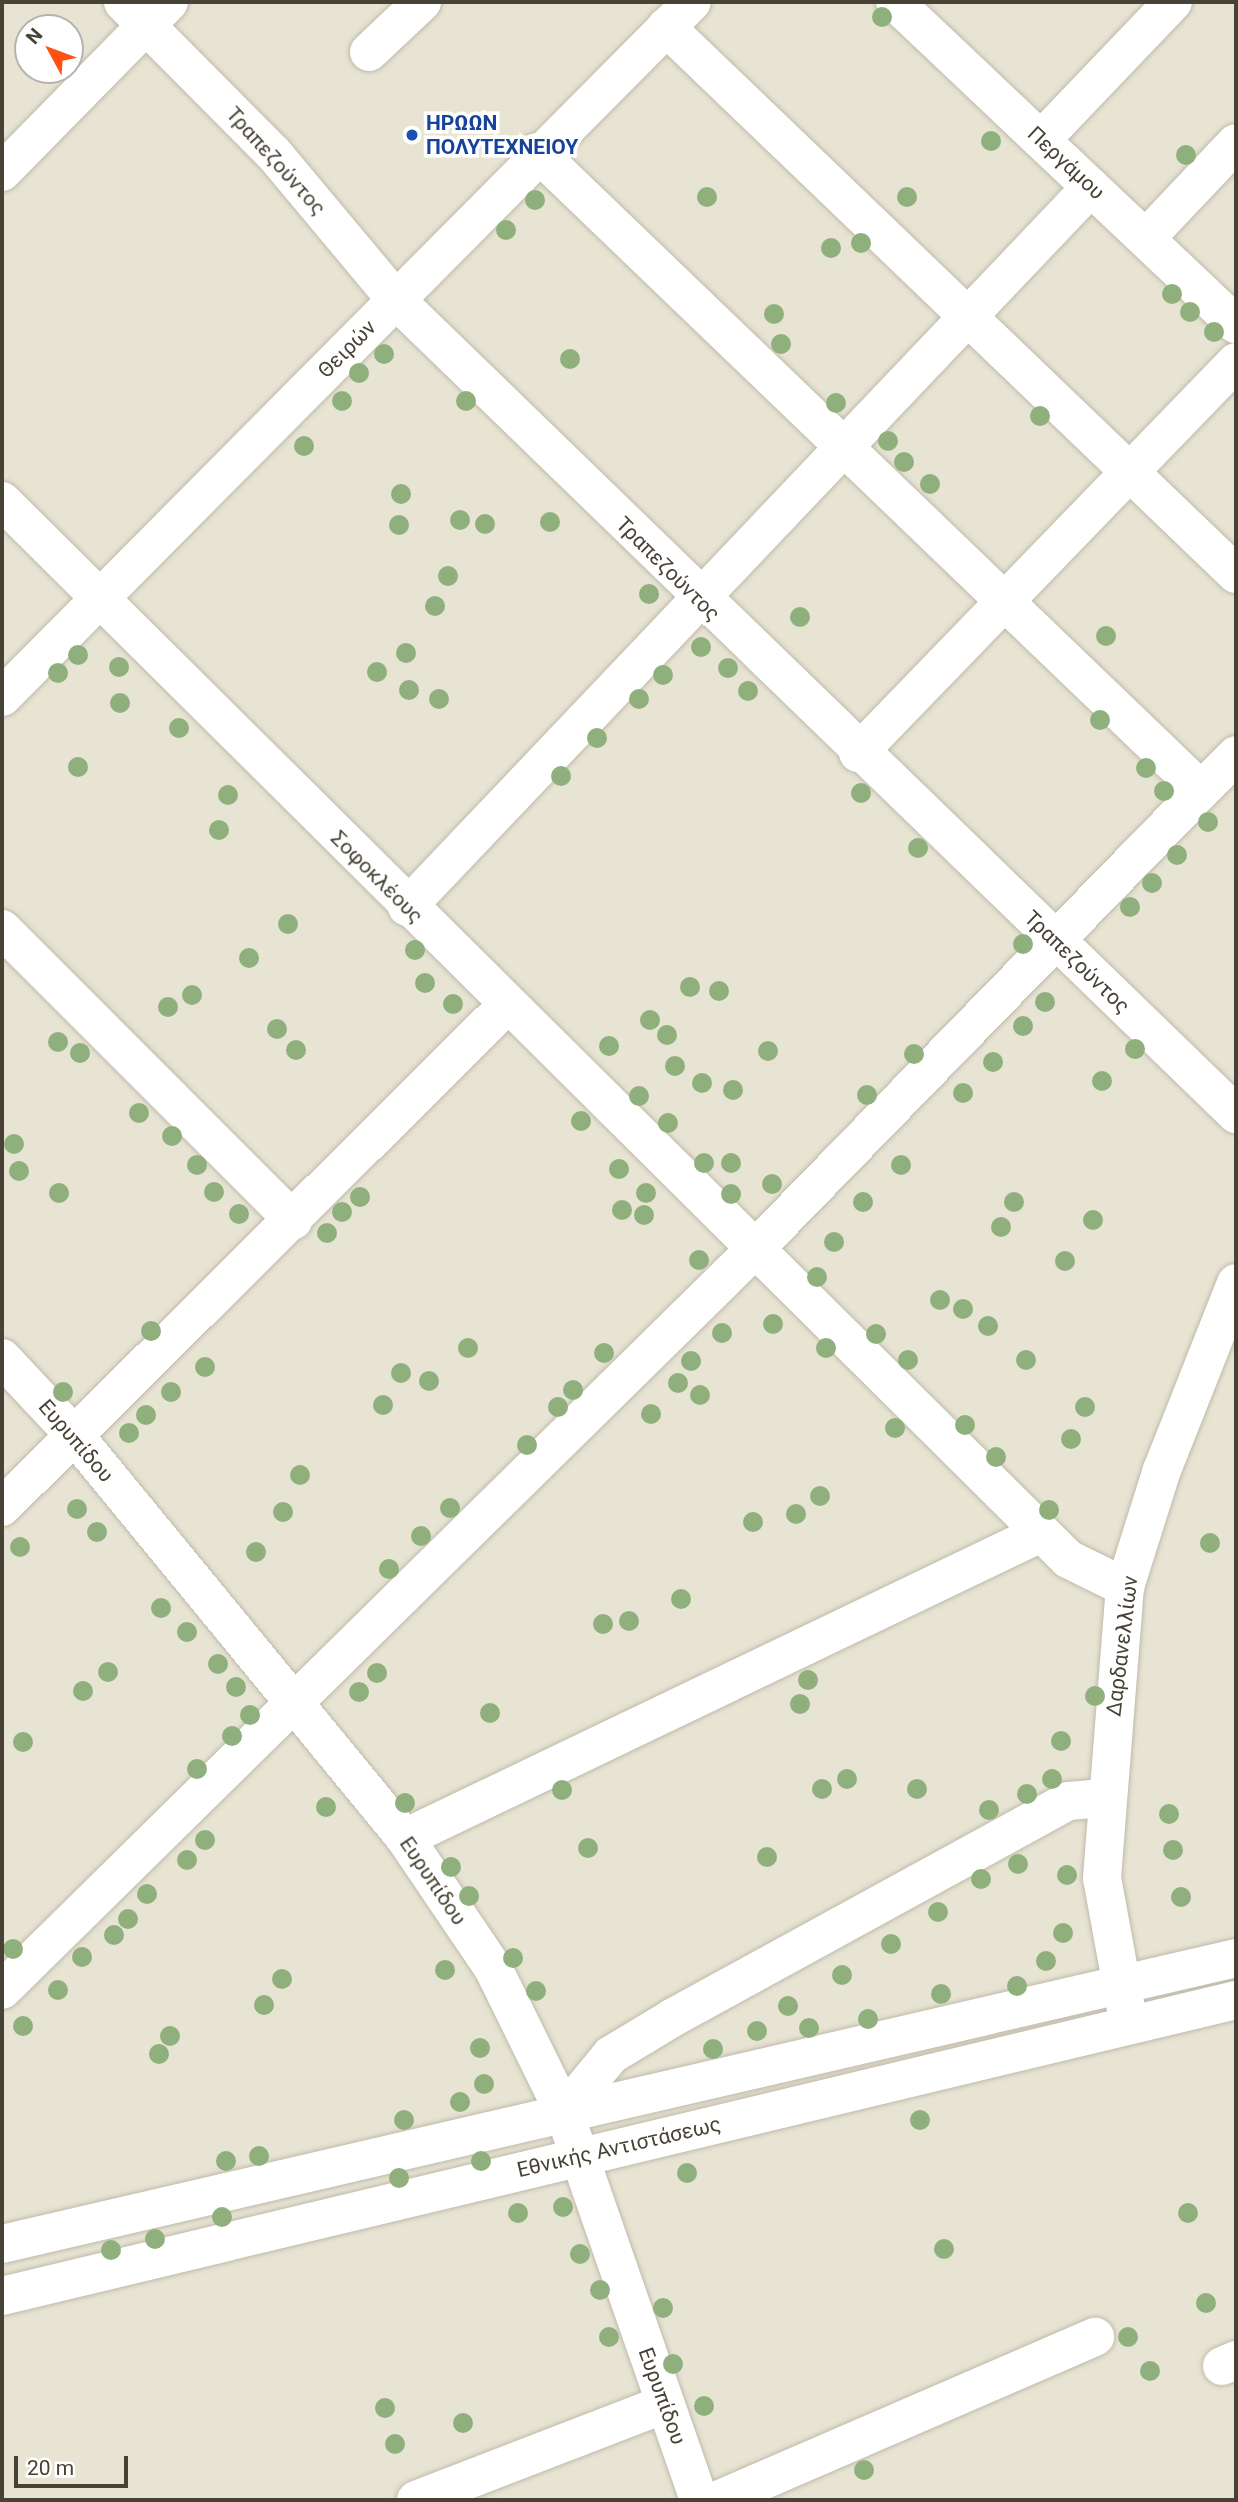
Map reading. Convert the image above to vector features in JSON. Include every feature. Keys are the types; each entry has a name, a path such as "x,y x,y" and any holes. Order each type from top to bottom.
{"street":[{"path":"369,52 422,2"},
{"name":"Περγάμου","path":"895,2 1147,237 1236,324"},
{"path":"1041,140 1173,2"},
{"path":"2,172 146,10"},
{"name":"Τραπεζούντος","path":"146,10 274,154 396,300 702,603 1236,1114"},
{"path":"679,14 965,314 1236,573"},
{"name":"Θειρών","path":"2,697 396,300 537,152 679,14"},
{"path":"1147,237 1236,143"},
{"path":"537,152 841,449 1007,601 1201,790"},
{"path":"407,907 702,603 965,314 1091,187"},
{"path":"858,752 1236,362"},
{"name":"Σοφοκλέους","path":"2,501 98,602 1041,1533 1095,1577 1125,1587"},
{"path":"2,1990 291,1702 753,1251 1057,942 1236,755"},
{"path":"2,929 293,1220"},
{"path":"2,1507 507,1005"},
{"name":"Δαρδανελλίων","path":"1125,2008 1102,1878 1106,1798 1125,1587 1161,1470 1236,1283"},
{"name":"Ευρυπίδου","path":"2,1358 75,1436 405,1838 493,1968 565,2112 576,2156 699,2500"},
{"path":"405,1838 1041,1533"},
{"path":"565,2112 611,2055 672,2018 1069,1801 1106,1798"},
{"name":"Εθνικής Αντιστάσεως","path":"2,2296 576,2156 1125,2008 1236,1958"},
{"name":"Εθνικής Αντιστάσεως","path":"2,2244 565,2112 1125,2008 1236,2000"},
{"path":"718,2500 1095,2337"},
{"path":"416,2500 665,2404"}],"shaded area":[{"path":"2,2 1236,2 1236,2500 2,2500"}],"place":[{"name":"ΗΡΩΩΝ ΠΟΛΥΤΕΧΝΕΙΟΥ","path":"412,135"}]}
